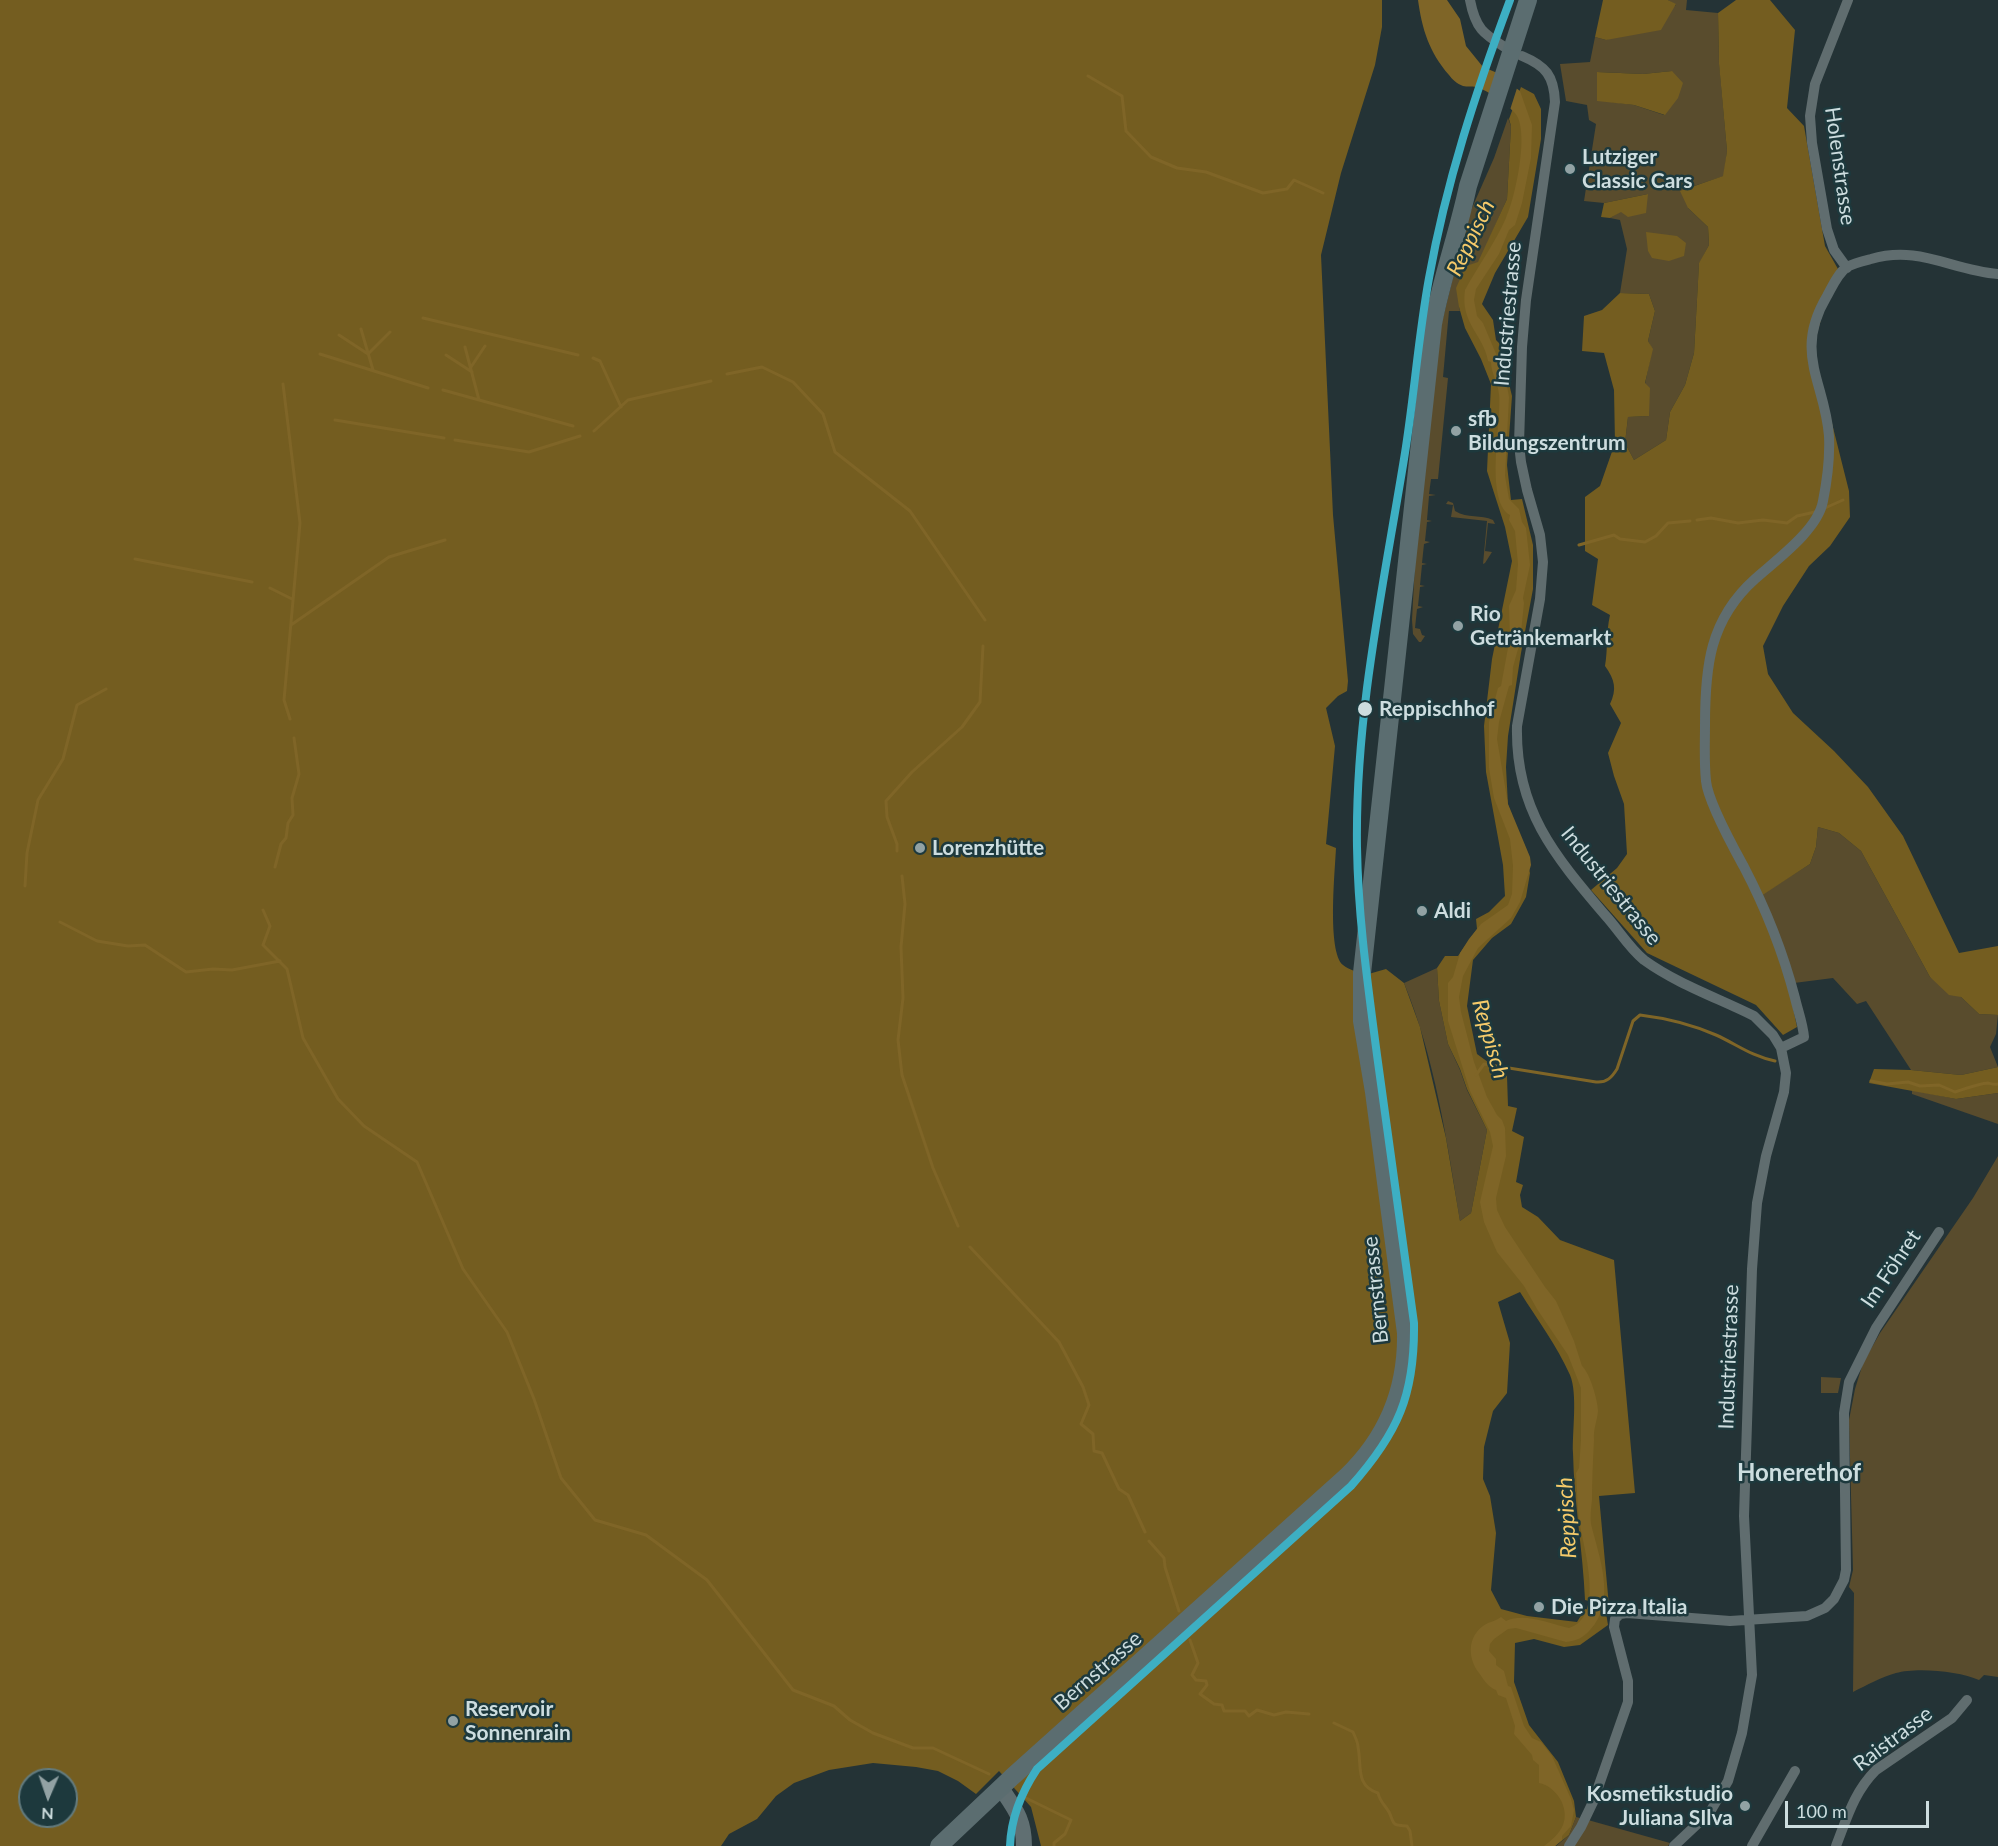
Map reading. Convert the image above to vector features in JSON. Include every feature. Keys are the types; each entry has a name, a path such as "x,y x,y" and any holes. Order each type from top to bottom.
{"main road":[{"name":"Bernstrasse","path":"939,1846 1000,1788 1346,1477 1361,1462 1384,1431 1396,1401 1404,1370 1406,1333 1374,1092 1362,1021 1361,984 1431,341 1440,289 1468,186 1509,78 1517,53 1528,0"},
{"name":"Bernstrasse","path":"1517,53 1541,0"},
{"path":"1000,1788 1020,1818 1024,1846"}],"street":[{"name":"Industriestrasse","path":"1470,0 1475,21 1482,32 1539,64 1548,74 1553,86 1555,102 1526,300 1522,347 1519,444 1527,490 1540,535 1543,562 1540,599 1516,726 1516,746 1526,796 1548,844 1633,949 1655,967 1754,1016 1773,1035 1781,1048 1786,1073 1784,1092 1763,1167 1756,1209 1752,1261 1744,1516 1752,1675 1749,1696 1742,1733 1728,1781 1710,1812 1674,1846"},
{"name":"Holenstrasse","path":"1847,267 1834,250 1827,229 1812,143 1810,117 1815,84 1848,0"},
{"path":"1781,1048 1804,1037 1785,962 1762,901 1727,833 1706,784 1706,675 1713,644 1730,606 1806,530 1822,507 1829,437 1813,368 1812,336 1816,318 1824,301 1847,267 1887,255 1905,254 1998,274"},
{"name":"Im Föhret","path":"1569,1846 1593,1802 1628,1702 1628,1681 1614,1627 1615,1619 1620,1614 1750,1620 1807,1616 1824,1608 1839,1591 1846,1570 1845,1403 1854,1370 1876,1328 1939,1232"},
{"name":"Raistrasse","path":"1836,1846 1858,1791 1866,1780 1876,1770 1952,1718 1967,1701"},
{"path":"1752,1846 1796,1771"}],"shaded area":[{"path":"0,0 1382,0 1382,27 1375,65 1341,173 1321,255 1333,515 1348,681 1347,691 1326,708 1335,746 1326,844 1336,848 1333,928 1338,957 1343,965 1354,971 1365,975 1386,969 1404,983 1420,1027 1446,1138 1460,1221 1471,1213 1487,1130 1448,1044 1439,1001 1437,968 1445,956 1458,956 1477,929 1476,919 1489,912 1505,896 1503,865 1486,772 1484,726 1492,659 1512,561 1505,527 1487,471 1491,384 1465,328 1456,288 1466,266 1478,262 1507,199 1511,126 1509,119 1521,87 1534,94 1541,109 1541,139 1528,217 1495,273 1482,304 1493,320 1496,340 1499,343 1512,396 1507,465 1511,500 1522,499 1533,545 1533,589 1508,736 1506,767 1508,805 1524,847 1530,873 1526,897 1511,924 1492,938 1473,960 1467,1006 1477,1054 1507,1076 1508,1106 1517,1108 1512,1131 1524,1137 1516,1182 1523,1185 1520,1195 1522,1207 1538,1217 1560,1240 1614,1260 1635,1493 1599,1496 1609,1606 1585,1600 1574,1472 1574,1392 1570,1375 1520,1292 1498,1302 1510,1343 1507,1393 1493,1411 1484,1447 1483,1479 1490,1496 1496,1533 1491,1590 1501,1609 1527,1616 1577,1622 1585,1609 1606,1613 1608,1625 1580,1645 1564,1647 1534,1639 1515,1643 1514,1682 1529,1725 1558,1762 1574,1801 1576,1817 1569,1835 1555,1846 1041,1846 1031,1807 999,1771 976,1794 958,1781 938,1771 873,1763 829,1770 794,1783 776,1796 757,1819 729,1834 721,1846 0,1846"},
{"path":"1418,0 1447,0 1460,19 1466,46 1483,67 1495,72 1520,91 1532,125 1531,158 1515,225 1509,230 1499,254 1476,289 1474,300 1477,316 1483,323 1505,375 1509,397 1505,476 1509,499 1519,509 1526,528 1530,565 1523,598 1520,642 1513,667 1512,685 1509,686 1499,722 1497,739 1508,804 1530,857 1531,865 1520,902 1511,918 1478,948 1463,976 1459,997 1474,1062 1487,1097 1505,1128 1506,1156 1496,1198 1497,1210 1505,1227 1556,1301 1574,1341 1582,1366 1591,1381 1598,1406 1594,1432 1591,1524 1604,1578 1603,1606 1598,1618 1585,1635 1566,1642 1516,1628 1508,1629 1494,1639 1489,1651 1496,1659 1496,1665 1504,1671 1524,1726 1532,1738 1541,1742 1552,1756 1571,1799 1574,1810 1571,1826 1555,1846 1544,1846 1555,1837 1563,1825 1565,1812 1563,1805 1551,1788 1539,1783 1539,1765 1514,1734 1515,1726 1506,1698 1498,1695 1479,1673 1472,1659 1471,1645 1481,1627 1501,1617 1506,1621 1529,1618 1569,1628 1580,1621 1587,1610 1589,1580 1579,1520 1576,1473 1579,1468 1581,1440 1581,1388 1568,1355 1524,1286 1497,1252 1484,1222 1480,1202 1493,1146 1490,1132 1470,1091 1448,1021 1448,983 1453,977 1460,953 1481,924 1508,905 1512,894 1513,866 1510,839 1494,798 1489,768 1489,722 1498,688 1501,686 1510,637 1509,606 1516,590 1518,564 1515,531 1509,520 1510,515 1502,507 1496,477 1498,390 1491,362 1488,361 1486,352 1469,321 1464,302 1465,290 1510,209 1520,164 1521,133 1519,120 1506,105 1481,89 1459,84 1442,66 1428,40"},
{"path":"1603,0 1668,0 1676,4 1661,30 1606,40 1595,37"},
{"path":"1668,0 1687,0 1686,10 1718,13 1719,62 1727,151 1724,176 1694,186 1688,208 1708,227 1709,245 1699,264 1694,353 1685,385 1670,412 1666,440 1634,460 1625,443 1628,417 1648,416 1645,384 1652,349 1648,341 1655,311 1649,294 1620,293 1627,249 1620,220 1610,218 1648,194 1604,203 1584,201 1596,124 1589,120 1587,105 1566,101 1560,64 1590,62 1595,37 1606,40 1676,5","holes":["1672,71 1664,115 1634,105 1597,100 1598,72 1643,74"]},
{"path":"1736,0 1770,0 1795,30 1787,108 1804,126 1825,246 1838,269 1813,348 1849,491 1850,517 1830,546 1809,566 1783,606 1763,646 1768,674 1793,713 1868,787 1903,836 1959,953 1998,946 1998,1015 1979,1014 1961,997 1949,995 1930,977 1861,851 1839,833 1818,827 1816,847 1810,864 1761,896 1788,983 1797,1027 1783,1035 1756,1005 1647,953 1591,890 1617,868 1627,854 1624,804 1608,753 1621,723 1610,704 1614,694 1614,685 1605,666 1610,615 1592,605 1598,559 1585,551 1585,497 1600,486 1615,443 1614,390 1604,353 1582,351 1584,316 1602,310 1620,293 1649,294 1655,311 1648,341 1653,349 1645,383 1650,388 1649,416 1628,417 1625,443 1634,460 1666,440 1670,412 1685,385 1694,353 1699,263 1709,245 1708,227 1688,208 1680,191 1723,176 1727,151 1719,64 1718,13"},
{"path":"1672,71 1683,83 1678,98 1665,115 1634,105 1597,101 1597,72 1643,74"},
{"path":"1508,118 1511,126 1507,199 1459,307 1460,311 1449,311 1443,377 1448,378 1438,479 1431,479 1429,494 1436,495 1429,496 1427,520 1432,521 1427,522 1425,541 1430,542 1424,544 1422,563 1427,564 1422,565 1420,585 1425,586 1420,587 1418,606 1423,607 1417,609 1415,628 1420,629 1422,635 1425,636 1419,642 1413,634 1412,620 1417,525 1437,342 1468,217 1494,158"},
{"path":"1648,194 1646,213 1628,217 1621,212 1610,218 1601,217 1604,203"},
{"path":"1646,232 1677,236 1686,243 1684,256 1669,261 1652,258 1648,251"},
{"path":"1448,501 1453,503 1455,511 1493,520 1495,524 1488,523 1485,551 1492,552 1485,563 1483,564 1487,521 1451,517 1453,505 1446,504"},
{"path":"1818,827 1839,833 1861,851 1930,977 1961,997 1979,1014 1998,1015 1996,1034 1990,1047 1998,1067 1961,1075 1911,1070 1866,1001 1857,1004 1833,978 1794,983 1761,895 1810,864 1816,847"},
{"path":"1437,968 1439,1001 1448,1044 1487,1130 1471,1213 1460,1221 1445,1130 1432,1070 1415,1011 1404,983"},
{"path":"1998,1067 1998,1093 1956,1099 1869,1083 1874,1069 1961,1075"},
{"path":"1912,1090 1956,1099 1998,1093 1998,1124 1912,1094"},
{"path":"1998,1156 1998,1677 1984,1675 1979,1680 1950,1672 1905,1671 1885,1677 1853,1692 1854,1593 1849,1587 1853,1570 1849,1420 1855,1389 1863,1363 1880,1333 1973,1198"},
{"path":"1821,1377 1841,1378 1838,1393 1821,1393"},
{"path":"1576,1817 1670,1843 1668,1846 1556,1846 1569,1835"}],"pier":[{"path":"1500,72 1518,85 1509,113 1495,102"}],"waterway":[{"path":"1088,76 1122,96 1126,131 1151,157 1177,168 1206,172 1263,193 1287,189 1294,180 1323,193"},
{"path":"423,318 578,355"},
{"path":"361,329 373,370"},
{"path":"339,335 368,354 390,332"},
{"path":"471,367 485,346"},
{"path":"465,347 479,400"},
{"path":"320,354 428,388"},
{"path":"446,355 472,372"},
{"path":"593,358 600,361 621,407"},
{"path":"727,374 762,367 793,382 823,414 835,452 910,511 985,620"},
{"path":"594,431 628,400 711,381"},
{"path":"283,384 300,523 284,700 290,719"},
{"path":"443,390 573,426"},
{"path":"335,420 444,438"},
{"path":"455,440 529,452 580,436"},
{"path":"1825,508 1843,500"},
{"path":"1697,520 1711,518 1738,523 1763,520 1787,523 1797,516 1815,512"},
{"path":"1579,545 1614,535 1620,539 1645,542 1656,536 1668,523 1690,521"},
{"path":"291,625 389,557 445,540"},
{"path":"135,559 252,582"},
{"path":"270,588 292,599"},
{"path":"897,851 897,844 887,817 886,801 912,772 962,727 980,702 983,646"},
{"path":"25,886 27,853 38,800 63,759 77,705 106,689"},
{"path":"275,867 281,844 286,838 288,823 293,815 292,798 299,774 294,738"},
{"path":"902,876 905,904 901,947 903,998 898,1040 902,1075 933,1168 958,1226"},
{"path":"263,910 270,926 263,945 287,969 303,1038 338,1099 364,1126 417,1162 463,1269 507,1332 534,1399 561,1478 595,1520 646,1535 707,1580 793,1690 834,1706 850,1720 873,1733 913,1748 933,1748 989,1774"},
{"path":"60,922 97,941 128,946 145,945 186,972 213,969 232,970 280,961"},
{"name":"Reppisch","path":"1476,1075 1484,1064 1603,1082 1617,1069 1633,1021 1640,1015 1698,1028 1775,1061"},
{"path":"1871,1081 1887,1084 1908,1082 1920,1086 1939,1085 1955,1092 1985,1083 1998,1084"},
{"path":"970,1247 1059,1342 1083,1387 1089,1405 1081,1424 1093,1434 1094,1451 1102,1453 1119,1489 1128,1495 1145,1532"},
{"path":"1149,1541 1164,1558 1179,1611"},
{"path":"1190,1640 1198,1663 1192,1675 1196,1680 1206,1681 1207,1685 1200,1694 1214,1704 1222,1705 1224,1711 1245,1711 1249,1716 1257,1710 1274,1715 1286,1712 1309,1714"},
{"path":"1334,1723 1353,1732 1358,1743 1361,1775 1366,1786 1378,1793 1394,1824 1407,1826 1412,1846"},
{"path":"1026,1798 1071,1820 1065,1834 1054,1843 1054,1846"}],"transit line":[{"path":"1010,1846 1012,1825 1018,1806 1037,1769 1351,1486 1392,1430 1407,1392 1414,1349 1414,1323 1361,925 1357,847 1361,749 1365,701 1379,604 1404,459 1425,301 1436,243 1463,138 1510,0"}],"place":[{"name":"Lutziger Classic Cars","path":"1570,169"},
{"name":"sfb Bildungszentrum","path":"1456,431"},
{"name":"Rio Getränkemarkt","path":"1458,626"},
{"name":"Reppischhof","path":"1365,709"},
{"name":"Lorenzhütte","path":"920,848"},
{"name":"Aldi","path":"1422,911"},
{"name":"Die Pizza Italia","path":"1539,1607"},
{"name":"Reservoir Sonnenrain","path":"453,1721"},
{"name":"Kosmetikstudio Juliana SIlva","path":"1745,1806"}],"district":[{"name":"Honerethof","path":"1799,1473"}]}
